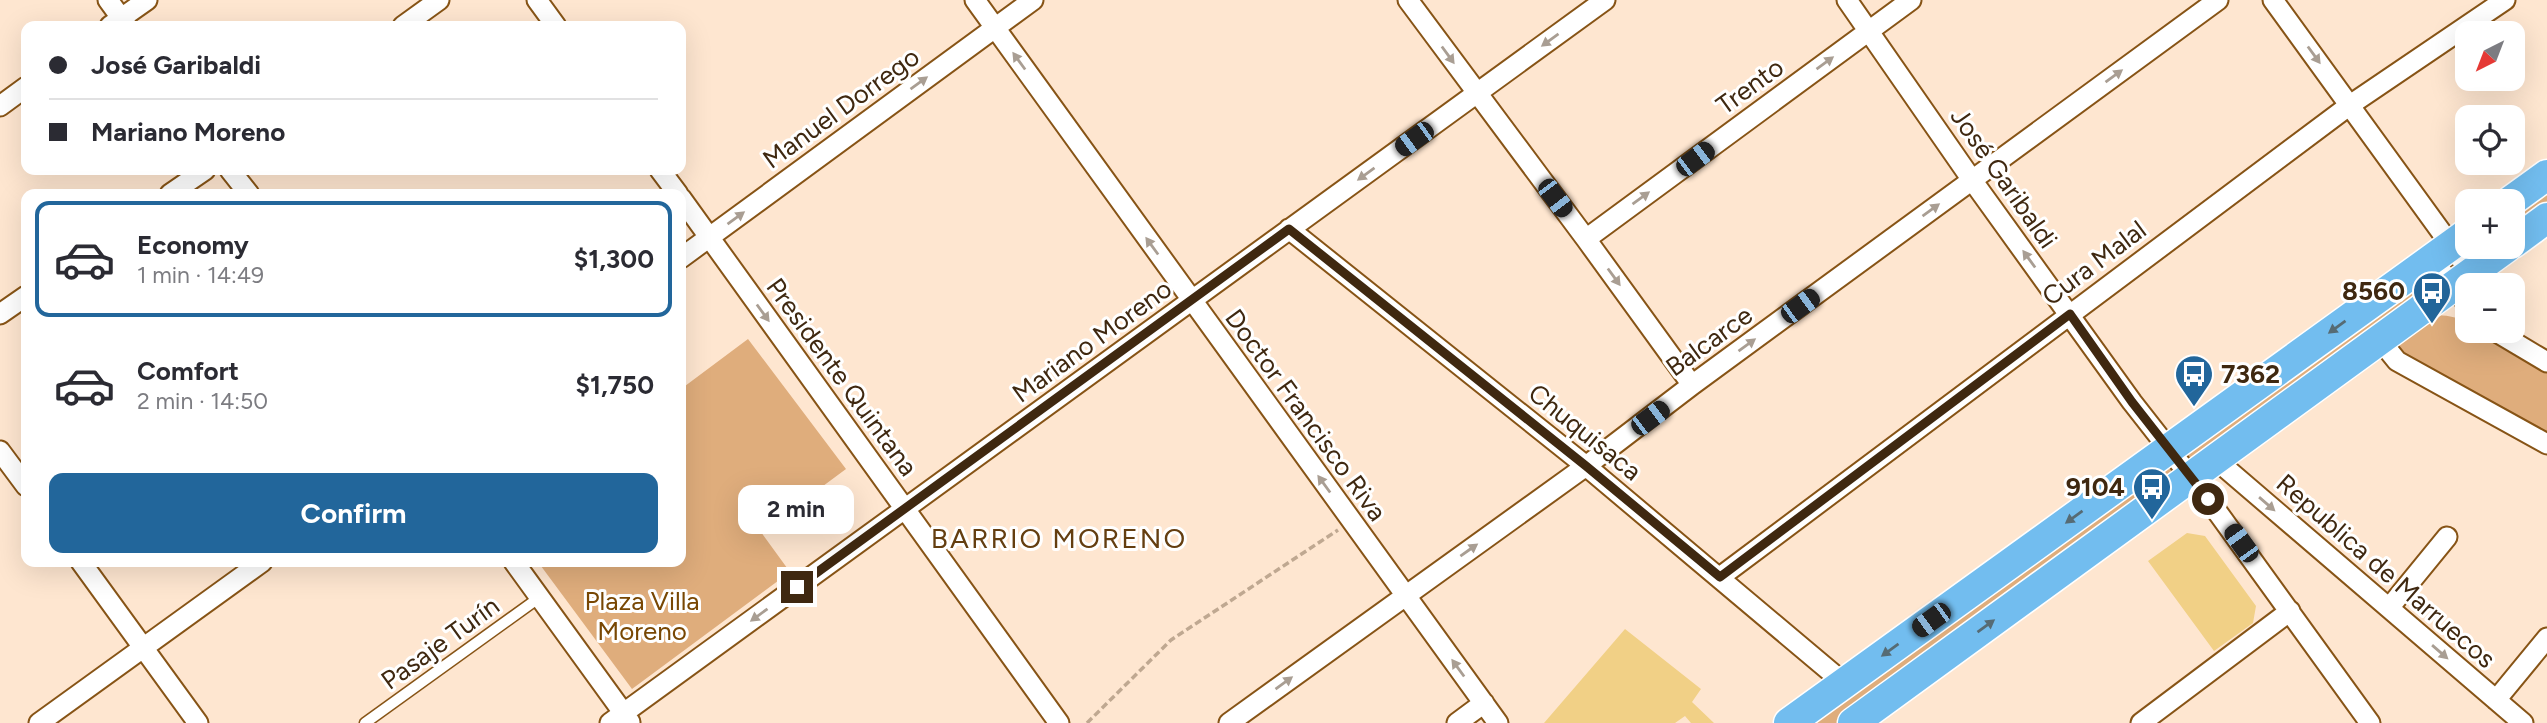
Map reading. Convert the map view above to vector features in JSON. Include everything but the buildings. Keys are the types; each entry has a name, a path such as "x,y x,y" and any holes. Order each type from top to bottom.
{"main road":[{"path":"2525,191 2547,175"},
{"path":"2525,234 2547,218"},
{"path":"1789,723 2450,246"},
{"path":"2480,273 2494,259"},
{"path":"1871,719 2215,459 2380,340 2455,294"}],"street":[{"path":"108,0 118,21"},
{"path":"123,21 147,0"},
{"path":"410,21 439,0"},
{"path":"537,0 552,21"},
{"name":"Doctor Francisco Riva","path":"975,0 1191,302 1499,723"},
{"name":"Manuel Dorrego","path":"686,254 1033,0"},
{"path":"1408,0 1692,386"},
{"name":"Mariano Moreno","path":"622,720 905,509 1605,0"},
{"name":"José Garibaldi","path":"1847,0 1972,180 2132,402 2191,477 2370,723"},
{"name":"Trento","path":"1586,239 1911,0"},
{"name":"Balcarce","path":"1229,723 1586,466 2218,0"},
{"path":"2273,0 2450,246 2459,273"},
{"name":"Cura Malal","path":"1720,577 2350,105 2505,0"},
{"path":"0,106 21,91"},
{"path":"177,189 198,175"},
{"name":"Presidente Quintana","path":"686,206 1059,723"},
{"name":"Chuquisaca","path":"1289,229 1586,466 1844,683"},
{"path":"0,314 21,299"},
{"path":"2380,340 2396,361 2547,444"},
{"path":"2515,343 2547,362"},
{"path":"0,451 21,479"},
{"name":"Republica de Marruecos","path":"2215,459 2523,723"},
{"path":"2389,608 2447,537"},
{"path":"85,567 198,723"},
{"path":"39,723 255,567"},
{"path":"518,567 622,720"},
{"path":"2141,723 2290,611"},
{"path":"2496,700 2547,638"},
{"path":"1457,723 1484,703"}],"lane":[{"name":"Pasaje Turín","path":"365,723 540,597"}],"path":[{"path":"1087,723 1171,640 1351,521"}],"green space":[{"path":"2547,175 2547,218 2525,234 2525,192"},
{"path":"2455,256 2455,259 2491,259 2471,273 2455,273 2455,285 1853,723 1789,723"},
{"path":"2439,315 2454,317 2455,343 2495,343 2547,371 2547,436 2410,363 2396,348 2398,343"},
{"name":"Plaza Villa Moreno","path":"748,339 846,469 761,532 790,572 632,689 542,567 686,567 686,385"}],"place":[{"name":"8560","path":"2432,325"},
{"name":"7362","path":"2194,408"},
{"name":"9104","path":"2152,521"}],"district":[{"name":"BARRIO MORENO","path":"1059,538"}],"route":[{"path":"797,587 1289,229 1586,466 1720,577 2070,314 2132,402 2208,499"}]}
